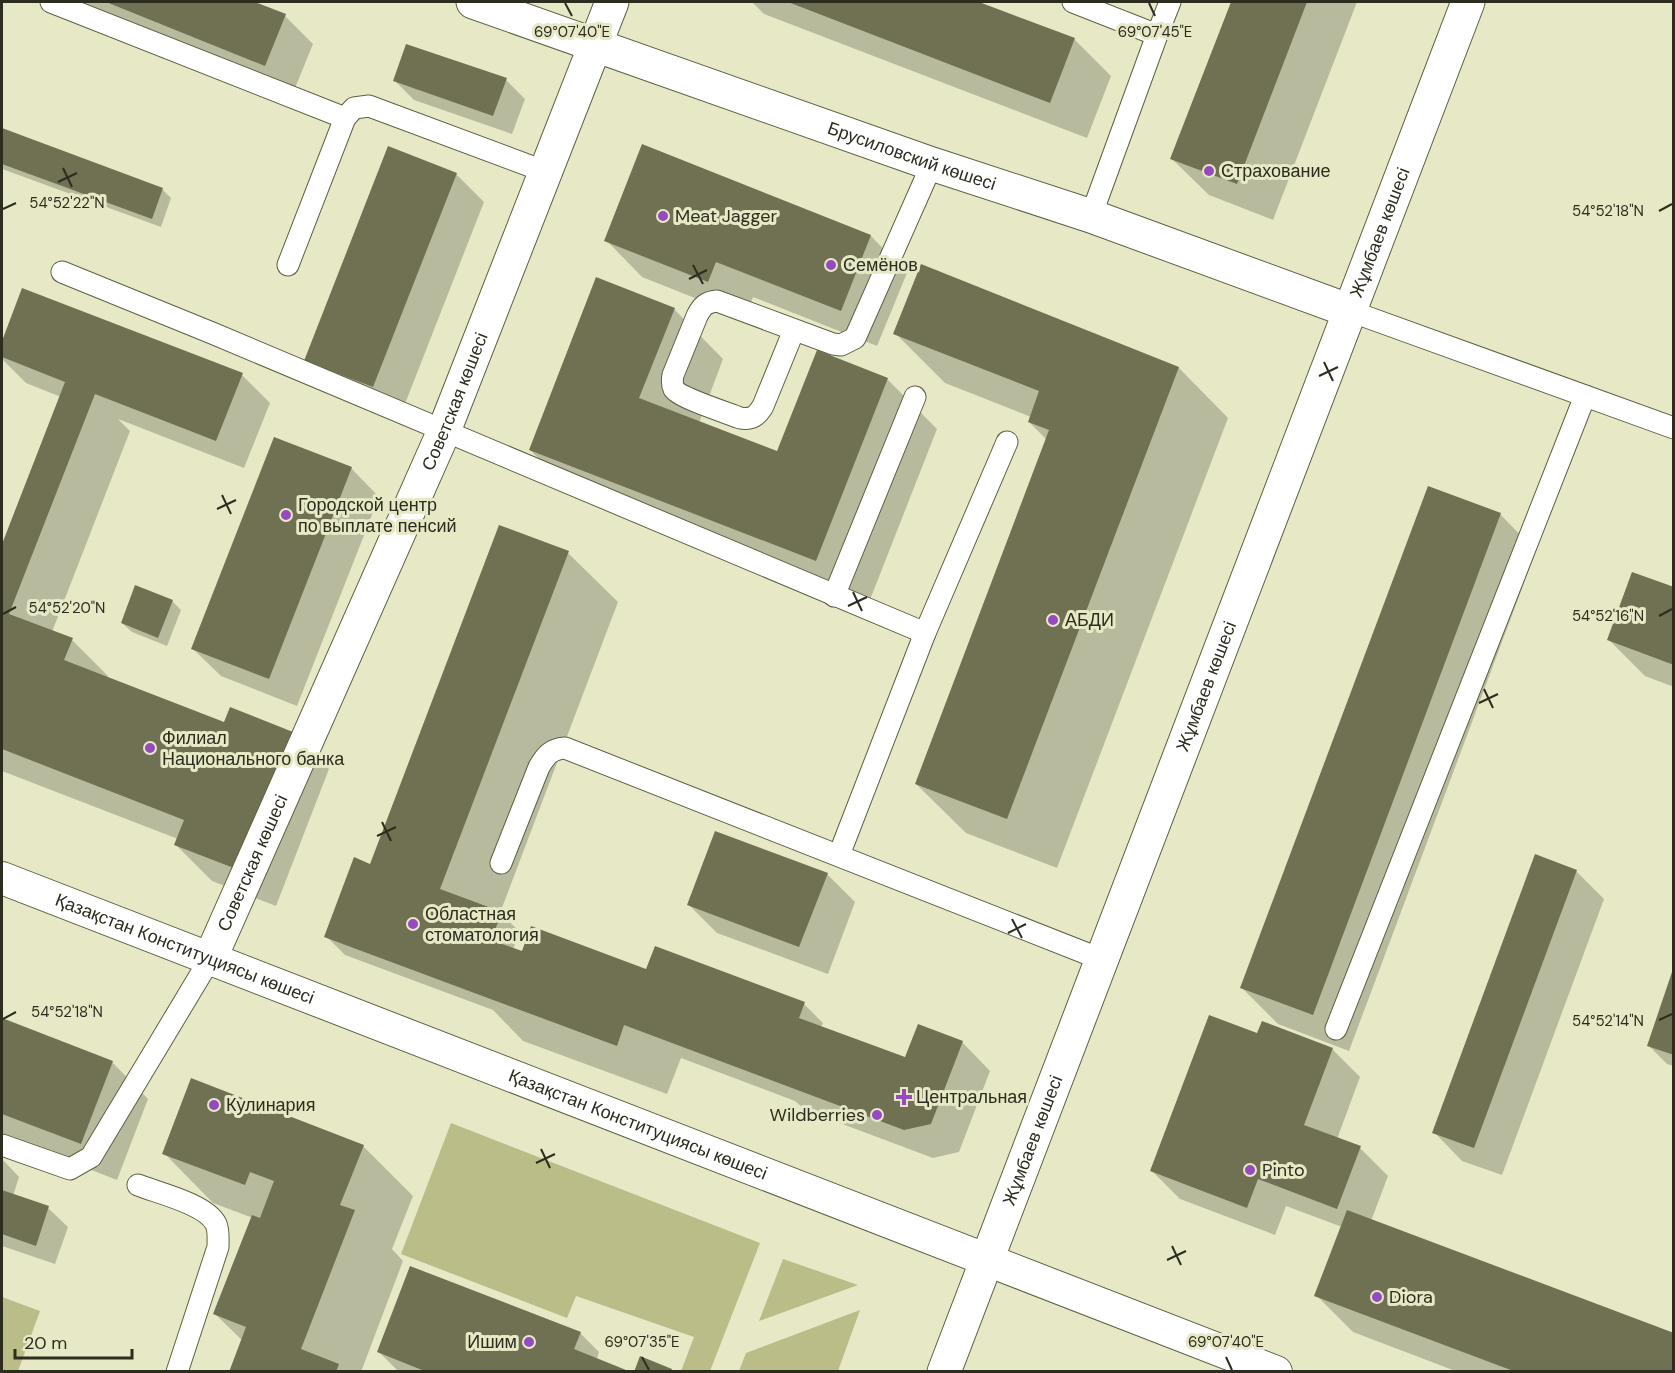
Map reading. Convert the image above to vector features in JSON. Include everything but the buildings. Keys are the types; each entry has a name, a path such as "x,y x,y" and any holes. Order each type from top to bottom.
{"street":[{"name":"Брусиловский көшесі","path":"473,2 932,164 1091,216 1350,311"},
{"name":"Советская көшесі","path":"210,959 444,431 612,2"},
{"name":"Жұмбаев көшесі","path":"944,1371 1468,2"},
{"name":"Қазақстан Конституциясы көшесі","path":"2,878 1276,1371"}],"lane":[{"path":"51,2 345,118"},
{"path":"1073,2 1157,35"},
{"path":"1091,216 1170,2"},
{"path":"288,265 345,118 354,108 369,106 546,172"},
{"path":"794,330 763,406 755,417 748,419 740,417 684,397 674,389 673,375 697,316 708,302 717,302 841,345 855,338 932,164"},
{"path":"62,272 925,633"},
{"path":"1350,311 1674,428"},
{"path":"1336,1029 1585,396"},
{"path":"834,596 915,397"},
{"path":"839,855 925,633 1006,442"},
{"path":"501,863 539,767 554,749 565,748 1103,960"},
{"path":"2,1145 70,1169 91,1157 210,959"},
{"path":"138,1185 199,1208 210,1215 219,1236 218,1247 177,1371"}],"green space":[{"path":"451,1123 760,1243 710,1371 681,1371 694,1337 576,1296 567,1318 401,1254"},
{"path":"783,1259 858,1285 759,1321"},
{"path":"2,1297 40,1311 18,1371 2,1371"},
{"path":"860,1310 838,1371 739,1371 746,1353"}],"place":[{"name":"Страхование","path":"1209,171"},
{"name":"Meat Jagger","path":"663,216"},
{"name":"Семёнов","path":"831,265"},
{"name":"Городской центр по выплате пенсий","path":"286,515"},
{"name":"АБДИ","path":"1053,620"},
{"name":"Филиал Национального банка","path":"150,748"},
{"name":"Областная стоматология","path":"413,924"},
{"name":"Центральная","path":"904,1097"},
{"name":"Кулинария","path":"214,1105"},
{"name":"Wildberries","path":"877,1115"},
{"name":"Pinto","path":"1250,1170"},
{"name":"Diora","path":"1377,1297"},
{"name":"Ишим","path":"529,1342"}]}
